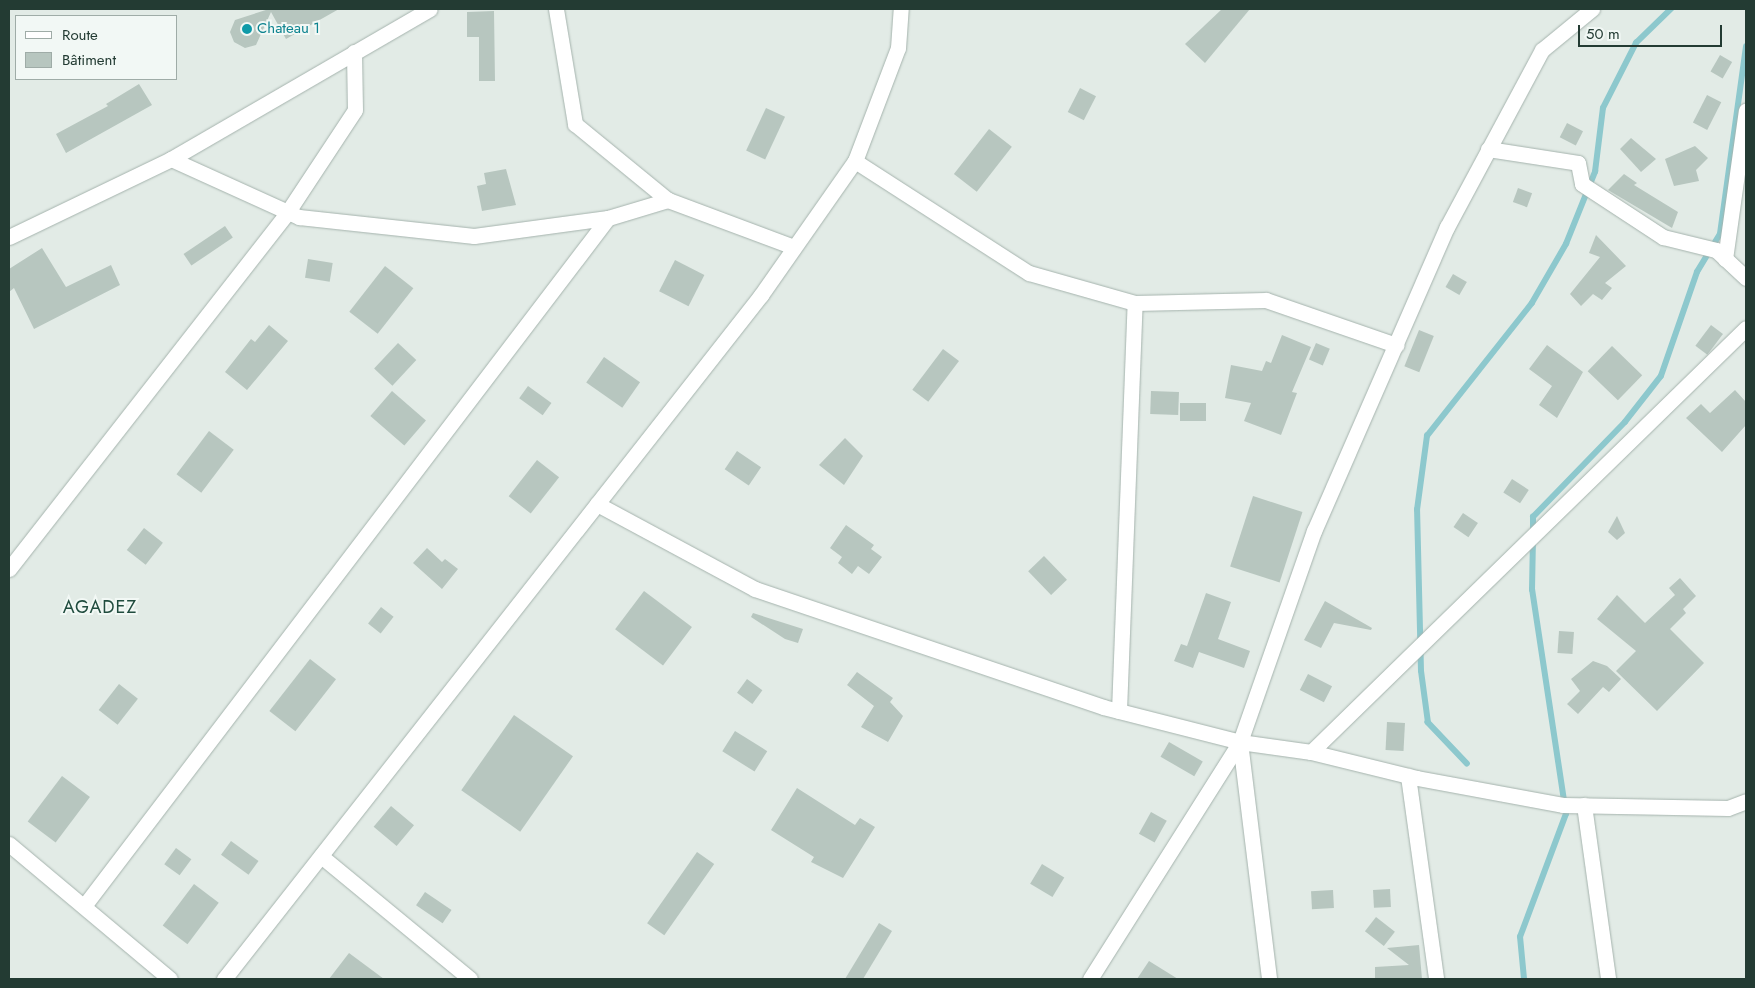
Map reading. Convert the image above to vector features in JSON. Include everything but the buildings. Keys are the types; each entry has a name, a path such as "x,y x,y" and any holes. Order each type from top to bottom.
{"street":[{"path":"9,237 171,159 430,9"},
{"path":"556,9 575,124 668,200 794,247"},
{"path":"224,979 761,295 855,161 898,48 900,9"},
{"path":"1090,979 1240,742 1314,531 1447,227 1542,50 1592,9"},
{"path":"9,569 287,213 355,110 354,52"},
{"path":"1725,259 1746,110"},
{"path":"1488,150 1578,163 1582,184 1663,237 1716,250 1746,278"},
{"path":"171,159 287,213 474,236 608,218 668,200"},
{"path":"855,161 1029,272 1136,303 1266,300 1396,345"},
{"path":"84,906 608,218"},
{"path":"1119,711 1136,303"},
{"path":"1312,752 1746,328"},
{"path":"597,504 755,589 1119,711 1240,742 1312,752 1408,776 1563,805 1728,808 1746,801"},
{"path":"1240,742 1269,979"},
{"path":"1408,776 1436,979"},
{"path":"1584,805 1608,979"},
{"path":"9,844 170,979"},
{"path":"320,856 470,979"}],"waterway":[{"path":"1467,764 1428,723 1421,671 1417,510 1427,436 1532,303 1566,244 1595,172 1603,108 1636,43 1671,9"},
{"path":"1533,531 1533,517 1625,422 1661,376 1697,272 1720,234 1746,47"},
{"path":"1524,979 1520,937 1566,814 1532,590 1533,540"}],"place":[{"name":"Chateau 1","path":"247,29"}],"district":[{"name":"AGADEZ","path":"100,607"}]}
